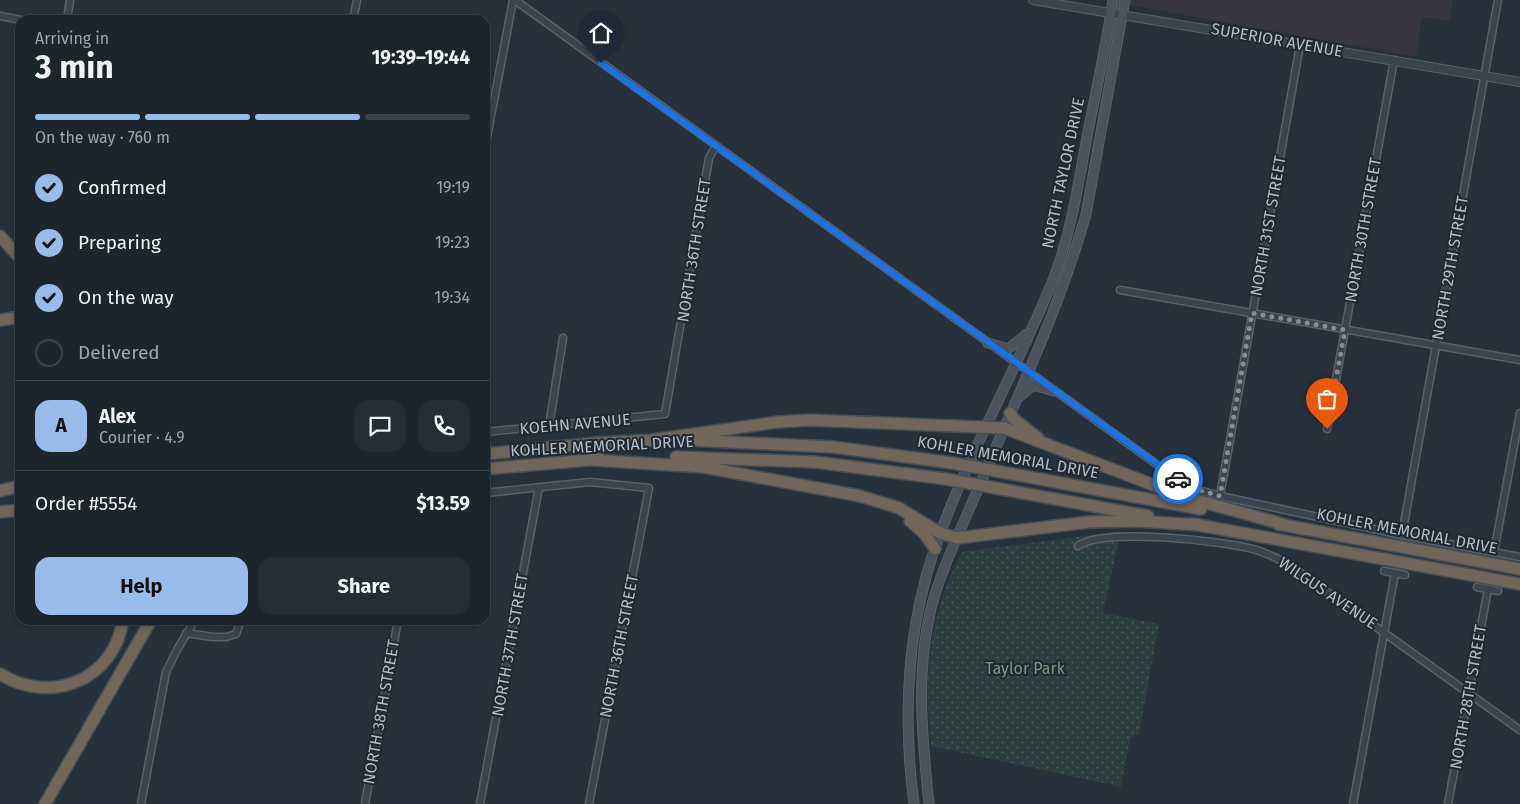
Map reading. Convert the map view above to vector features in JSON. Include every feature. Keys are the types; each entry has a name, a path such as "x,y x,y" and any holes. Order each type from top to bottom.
{"highway":[{"path":"0,236 15,252"},
{"path":"0,320 15,318"},
{"path":"1012,408 1045,444"},
{"path":"652,440 778,422 809,420 1004,428 1185,497 1286,525"},
{"name":"KOHLER MEMORIAL DRIVE","path":"490,453 596,442 652,440 698,440 833,447 952,463 1520,569"},
{"name":"KOHLER MEMORIAL DRIVE","path":"490,469 592,460 697,457 768,459 884,470 946,479 1520,584"},
{"path":"592,460 690,465 819,488 891,505 940,533 957,538 1089,522 1199,525"},
{"path":"0,491 15,487"},
{"path":"819,488 899,514 920,529 935,549"},
{"path":"0,497 15,496"},
{"path":"0,512 15,510"},
{"path":"0,517 15,518"},
{"path":"0,674 17,683 34,688 49,688 74,683 94,672 109,655 118,640 122,625"},
{"path":"45,804 148,625"}],"main road":[{"name":"NORTH TAYLOR DRIVE","path":"914,804 907,731 907,695 914,633 940,533 1033,326 1068,236 1113,0"},
{"name":"NORTH TAYLOR DRIVE","path":"929,804 921,704 922,668 933,601 1077,245 1086,214 1126,0"},
{"path":"988,343 1002,348 1009,348 1023,338 1033,326"},
{"path":"1012,408 1024,390 1033,384 1054,391"}],"street":[{"path":"68,15 70,0"},
{"path":"355,15 357,0"},
{"path":"490,122 514,0 1188,487 1220,496 1402,535 1520,557"},
{"name":"SUPERIOR AVENUE","path":"1033,0 1520,82"},
{"name":"NORTH 29TH STREET","path":"1402,535 1498,0"},
{"path":"0,16 15,19"},
{"name":"NORTH 31ST STREET","path":"1220,496 1300,44"},
{"name":"NORTH 30TH STREET","path":"1327,429 1394,60"},
{"name":"NORTH 36TH STREET","path":"665,414 708,158 716,146"},
{"path":"1120,290 1520,360"},
{"path":"549,426 563,338"},
{"path":"1494,552 1520,413"},
{"name":"KOEHN AVENUE","path":"490,432 665,414"},
{"name":"NORTH 36TH STREET","path":"539,487 590,482 649,488 589,804"},
{"path":"490,492 539,487"},
{"name":"NORTH 37TH STREET","path":"480,804 539,487"},
{"name":"WILGUS AVENUE","path":"1078,546 1087,540 1154,537 1201,540 1252,549 1287,563 1520,730"},
{"path":"1384,571 1405,575"},
{"path":"1353,804 1395,573"},
{"path":"1477,588 1498,591"},
{"name":"NORTH 28TH STREET","path":"1448,804 1488,589"},
{"path":"141,804 166,672 192,625"},
{"path":"186,633 226,637 236,634 240,625"},
{"name":"NORTH 38TH STREET","path":"365,804 397,625"}],"shaded area":[{"path":"1130,0 1453,0 1449,21 1422,17 1416,57 1129,5"}],"green space":[{"name":"Taylor Park","path":"1121,531 1103,613 1159,624 1139,734 1130,738 1121,787 931,746 928,696 931,646 942,598 962,552"}],"way so far":[{"path":"1178,479 1188,487 1220,496 1252,313 1345,330 1327,429"}],"route":[{"path":"601,63 1178,479"}]}
